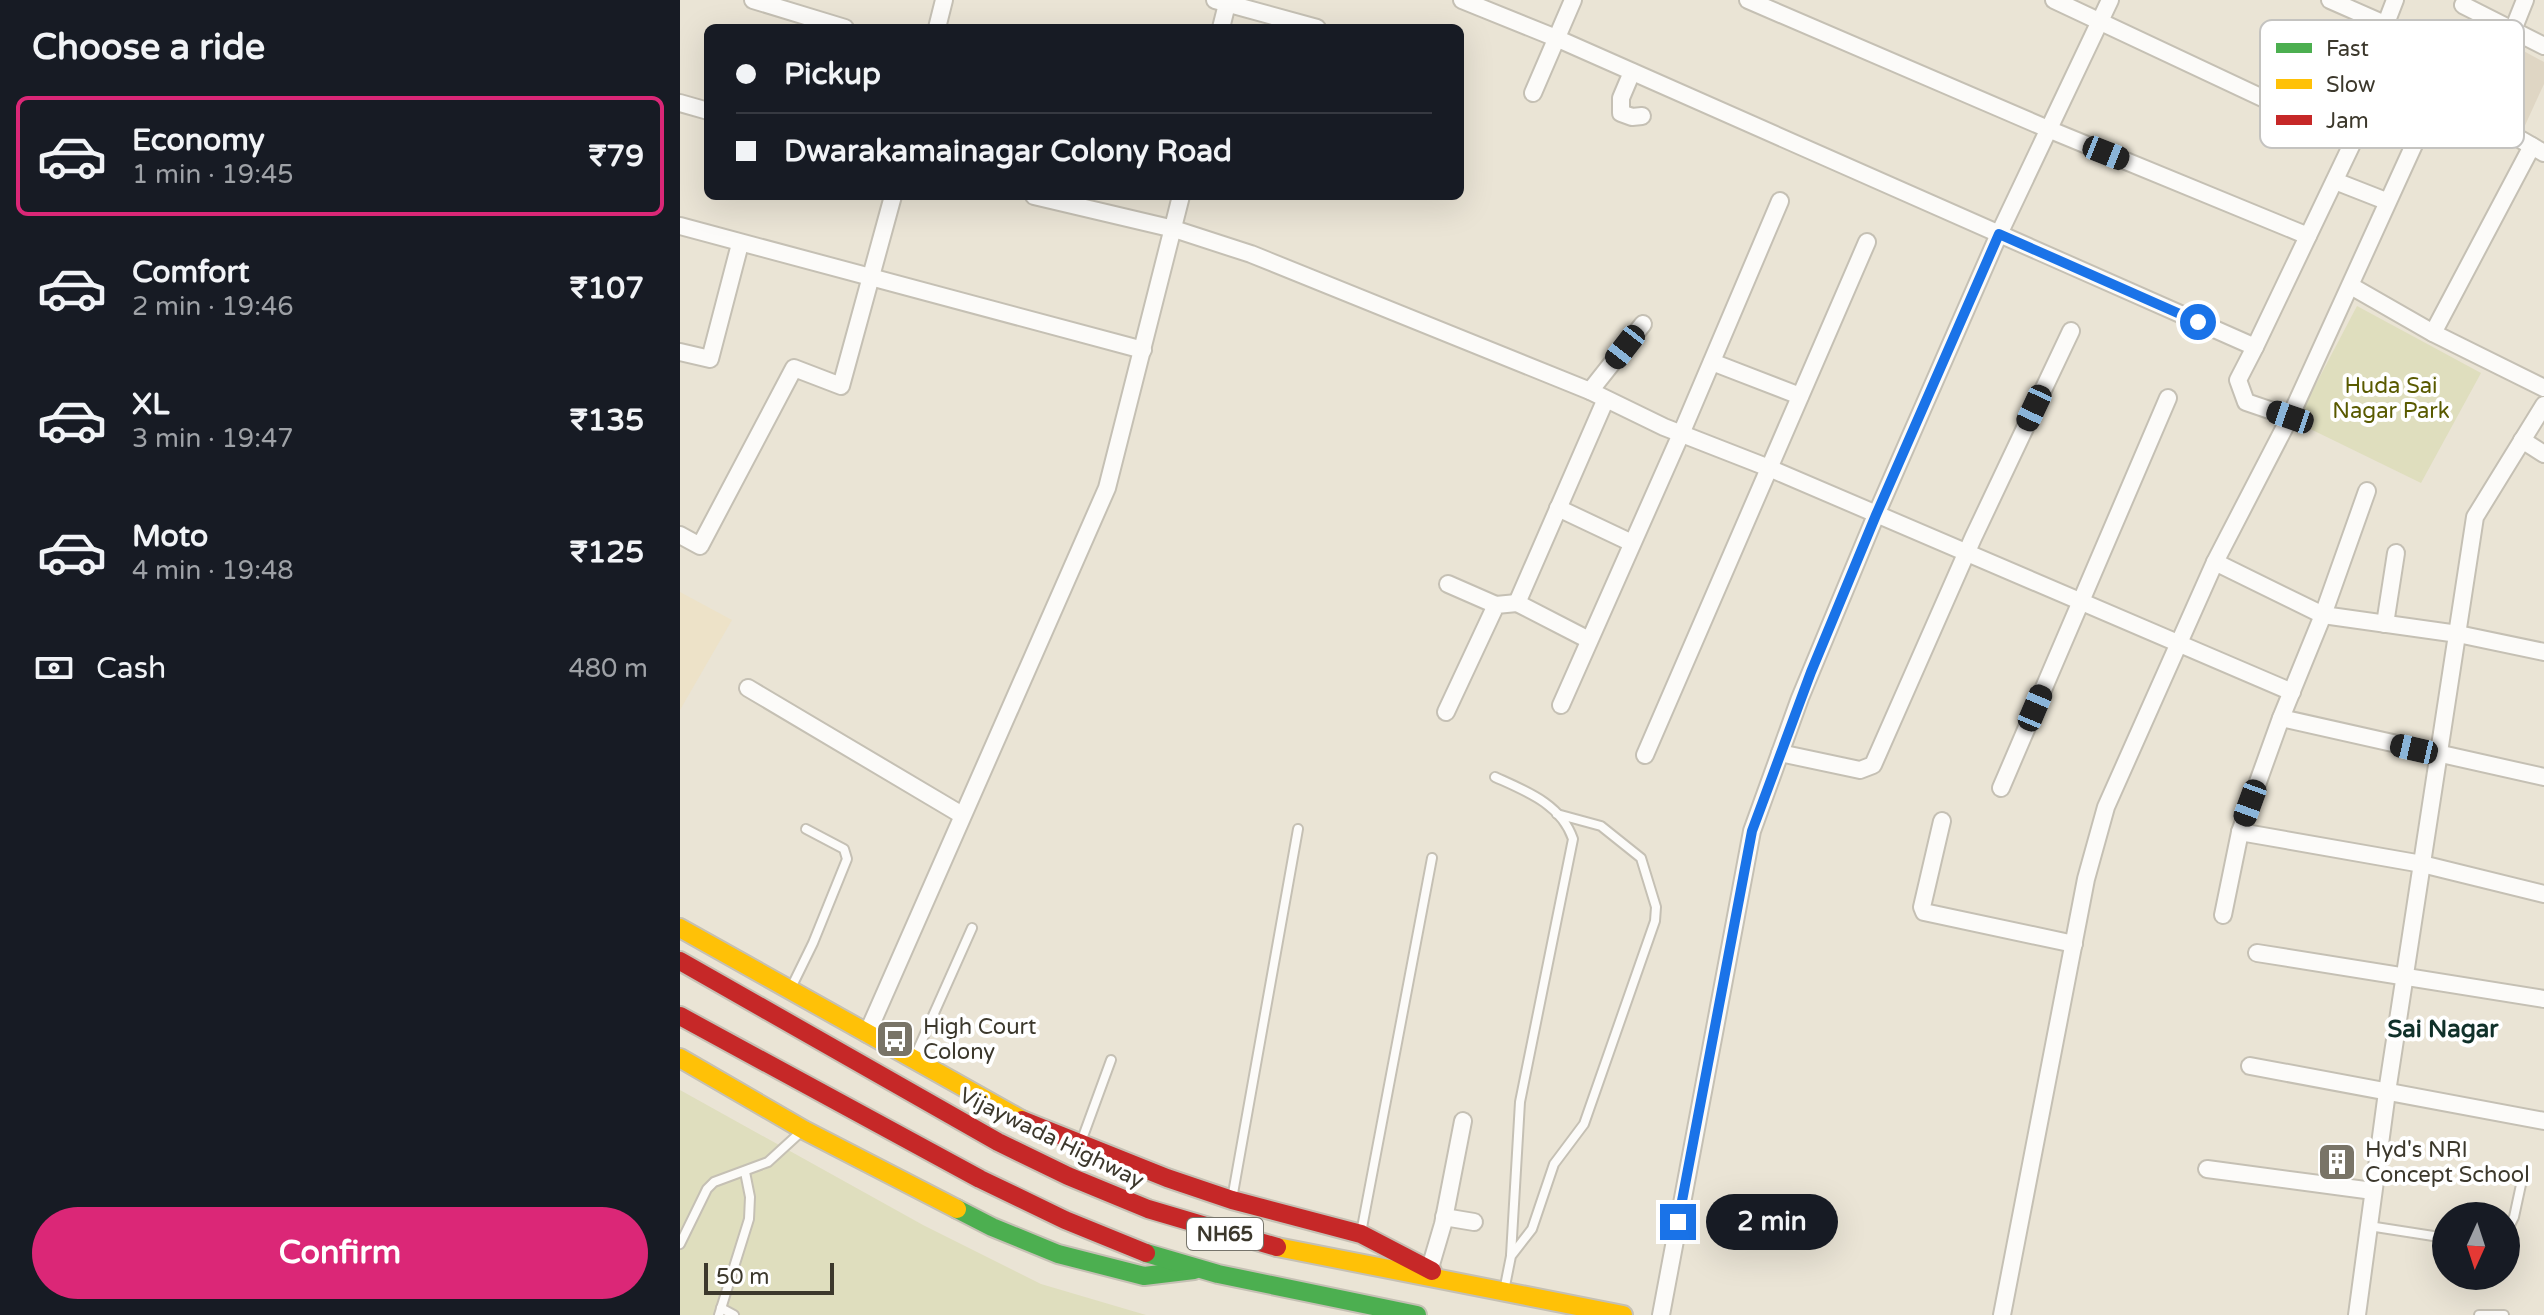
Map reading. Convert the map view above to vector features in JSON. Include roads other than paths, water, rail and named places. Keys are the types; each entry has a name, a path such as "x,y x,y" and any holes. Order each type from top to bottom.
{"main road":[{"path":"680,928 1026,1122 1232,1200 1361,1234 1434,1273"},
{"name":"Vijaywada Highway","path":"680,961 998,1142 1068,1176 1148,1209 1269,1246 1354,1264 1434,1273 1623,1315"},
{"name":"NH65","path":"680,1016 980,1179 1133,1249 1203,1269 1417,1315"},
{"path":"680,1058 804,1130 992,1227 1058,1254 1144,1276 1203,1269"}],"street":[{"path":"753,0 832,24"},
{"path":"938,24 944,0"},
{"path":"1462,0 1556,38 2255,347"},
{"path":"1533,93 1573,0"},
{"path":"1748,0 2308,236"},
{"path":"2054,0 2260,96"},
{"path":"1661,1315 1752,831 1780,753 1876,515 1999,234 2110,0"},
{"path":"2330,0 2372,20"},
{"path":"2387,20 2395,0"},
{"path":"2517,20 2525,0"},
{"path":"1221,24 1223,1 1303,24"},
{"path":"2463,5 2493,20"},
{"path":"2524,36 2544,46"},
{"path":"1632,72 1621,98 1621,113 1632,117 1642,116"},
{"path":"680,103 704,110"},
{"path":"2290,417 2246,402 2238,380 2351,148"},
{"path":"2002,1315 2086,879 2106,807 2215,562 2290,417 2412,148"},
{"path":"2433,333 2538,150"},
{"path":"2335,181 2386,201"},
{"path":"680,535 700,546 794,368 841,386 892,200"},
{"path":"1051,200 1174,229 1251,254 1590,391 1605,401 1681,434 1769,468 2292,692"},
{"path":"867,1034 1107,488 1180,200"},
{"path":"1561,705 1780,201"},
{"path":"680,226 1143,350"},
{"path":"1645,755 1867,242"},
{"path":"680,352 710,359 740,244"},
{"path":"2351,286 2433,333 2544,388"},
{"path":"1590,391 1643,324"},
{"path":"1780,753 1860,770 1873,765 1967,553 2071,331"},
{"path":"1712,362 1800,396"},
{"path":"2001,788 2168,398"},
{"path":"1517,603 1605,401"},
{"path":"2357,1315 2404,975 2475,517 2544,405"},
{"path":"2522,440 2544,454"},
{"path":"2223,915 2240,832 2367,491"},
{"path":"1558,508 1632,543"},
{"path":"2385,624 2396,553"},
{"path":"2215,562 2323,615 2458,634 2544,652"},
{"path":"1448,584 1496,605 1517,603 1589,640"},
{"path":"1446,712 1496,605"},
{"path":"748,688 962,815"},
{"path":"2281,718 2544,777"},
{"path":"1942,821 1922,907 1924,912 2074,944"},
{"path":"2240,832 2422,864 2544,894"},
{"path":"2257,953 2544,999"},
{"path":"2250,1066 2544,1121"},
{"path":"1434,1273 1463,1121"},
{"path":"2207,1169 2373,1191"},
{"path":"1444,1217 1474,1222"}],"lane":[{"path":"1495,777 1549,804 1570,830 1573,839 1520,1102 1511,1256 1504,1291"},
{"path":"1511,1256 1532,1229 1554,1164 1584,1124 1655,921 1656,907 1641,858 1601,826 1557,814"},
{"path":"790,990 847,859 844,849 806,829"},
{"path":"1232,1200 1298,829"},
{"path":"1361,1234 1432,858"},
{"path":"913,1059 972,928"},
{"path":"1081,1144 1111,1060"},
{"path":"680,1244 707,1189 714,1182 768,1162 804,1130"},
{"path":"734,1315 720,1311 749,1219 751,1205 745,1172"},
{"path":"2517,1202 2522,1180"},
{"path":"2369,1226 2432,1236"},
{"path":"2479,1315 2504,1315"}],"place":[{"name":"High Court Colony","path":"895,1039"},
{"name":"Hyd's NRI Concept School","path":"2337,1162"}],"district":[{"name":"Sai Nagar","path":"2443,1029"}],"park label":[{"name":"Huda Sai Nagar Park","path":"2391,398"}]}
